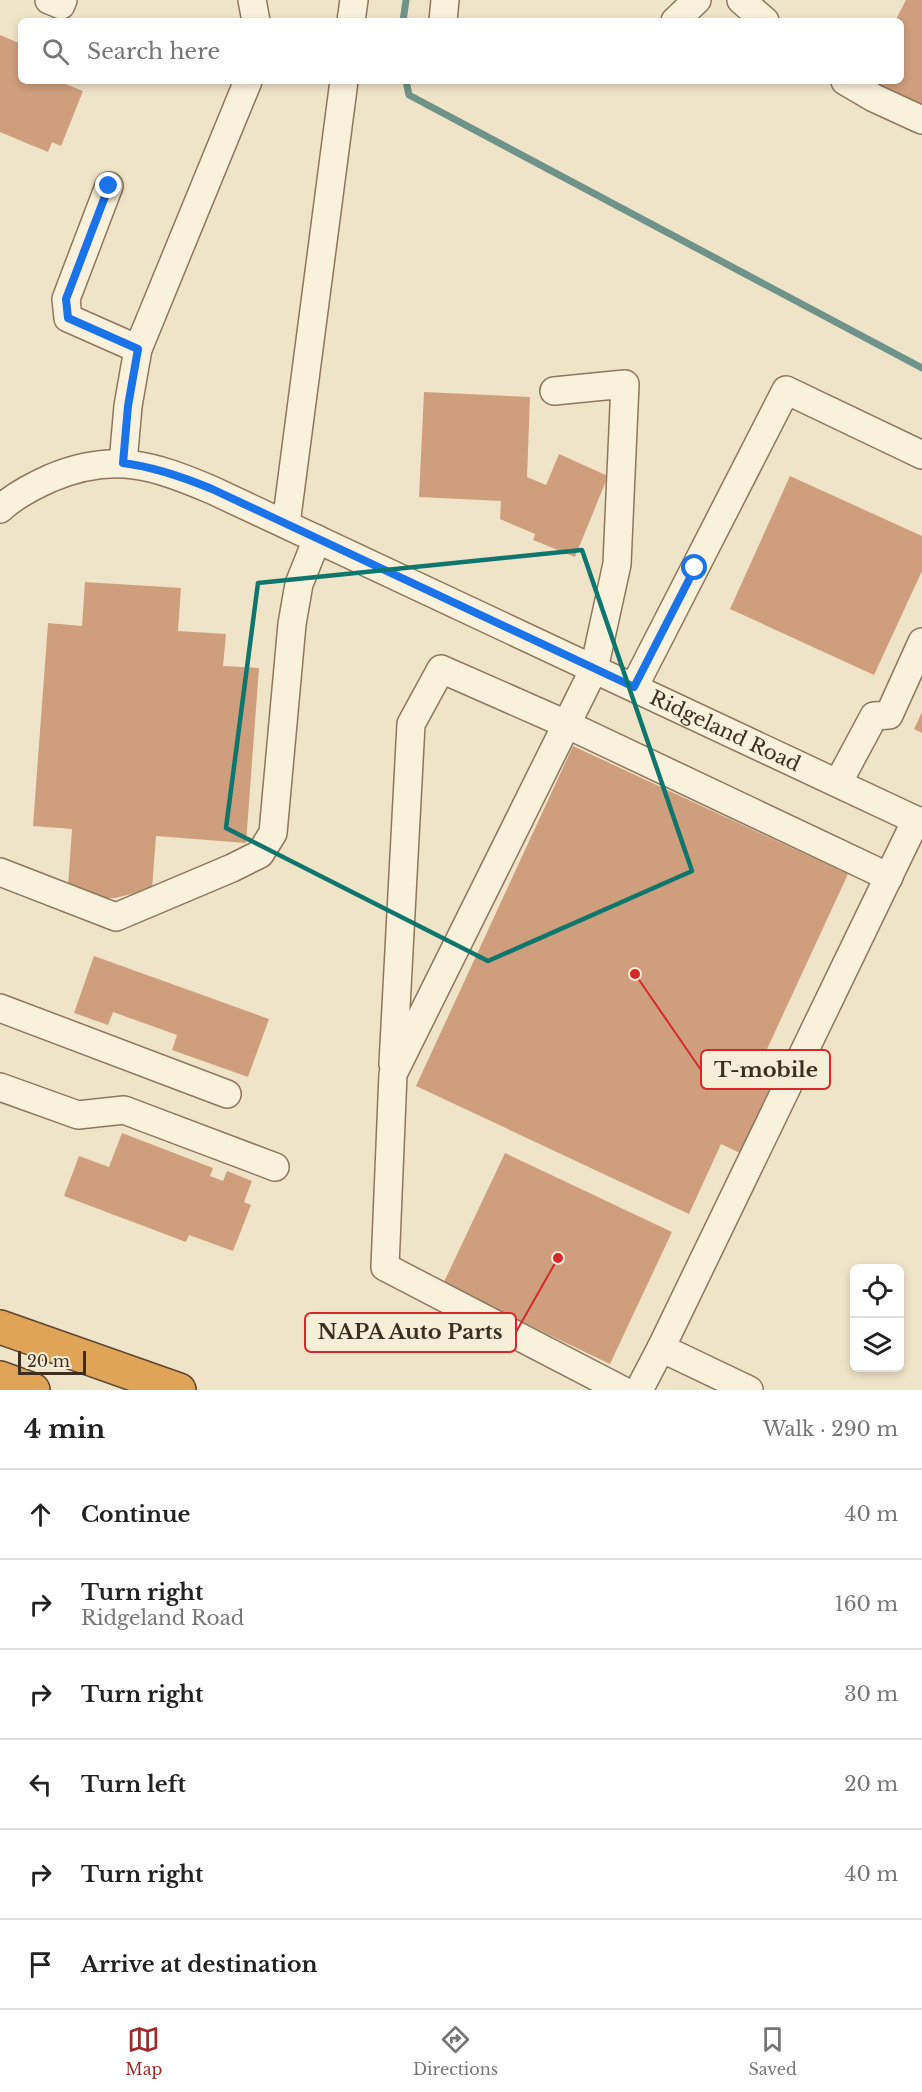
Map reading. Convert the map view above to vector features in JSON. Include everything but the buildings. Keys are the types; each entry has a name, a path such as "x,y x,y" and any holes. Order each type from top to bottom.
{"highway":[{"path":"0,1327 179,1390"},
{"path":"0,1378 33,1390"}],"street":[{"path":"49,0 61,5 63,0"},
{"path":"252,0 255,18"},
{"path":"351,18 354,0"},
{"path":"443,18 445,0"},
{"path":"678,18 697,0"},
{"path":"741,0 762,18"},
{"path":"123,463 128,406 138,349 247,84"},
{"path":"286,524 344,84"},
{"path":"850,84 874,98 922,120"},
{"path":"109,186 66,299 68,318 138,349"},
{"path":"393,1074 594,669 618,564 625,384 554,391"},
{"path":"634,687 786,390 922,456"},
{"name":"Ridgeland Road","path":"2,504 37,484 69,471 98,464 145,465 178,475 919,821"},
{"path":"0,872 116,917 260,854 273,833 292,624 298,584 317,539"},
{"path":"838,783 874,716 889,715 922,642"},
{"path":"622,1390 385,1267 411,724 441,669 566,724 889,877"},
{"path":"639,1390 889,877 919,821"},
{"path":"0,1008 227,1094"},
{"path":"0,1088 78,1115 124,1110 275,1167"},
{"path":"661,1348 749,1390"}],"highlighted area":[{"path":"582,550 692,871 488,961 226,828 258,583"}],"waterway":[{"path":"403,18 406,0"},
{"path":"407,84 409,95 922,368"}],"place":[{"name":"T-mobile","path":"635,974"},
{"name":"NAPA Auto Parts","path":"558,1258"}],"route":[{"path":"109,186 66,299 68,318 138,349 128,406 123,463 145,465 212,489 634,687 695,568"}]}
